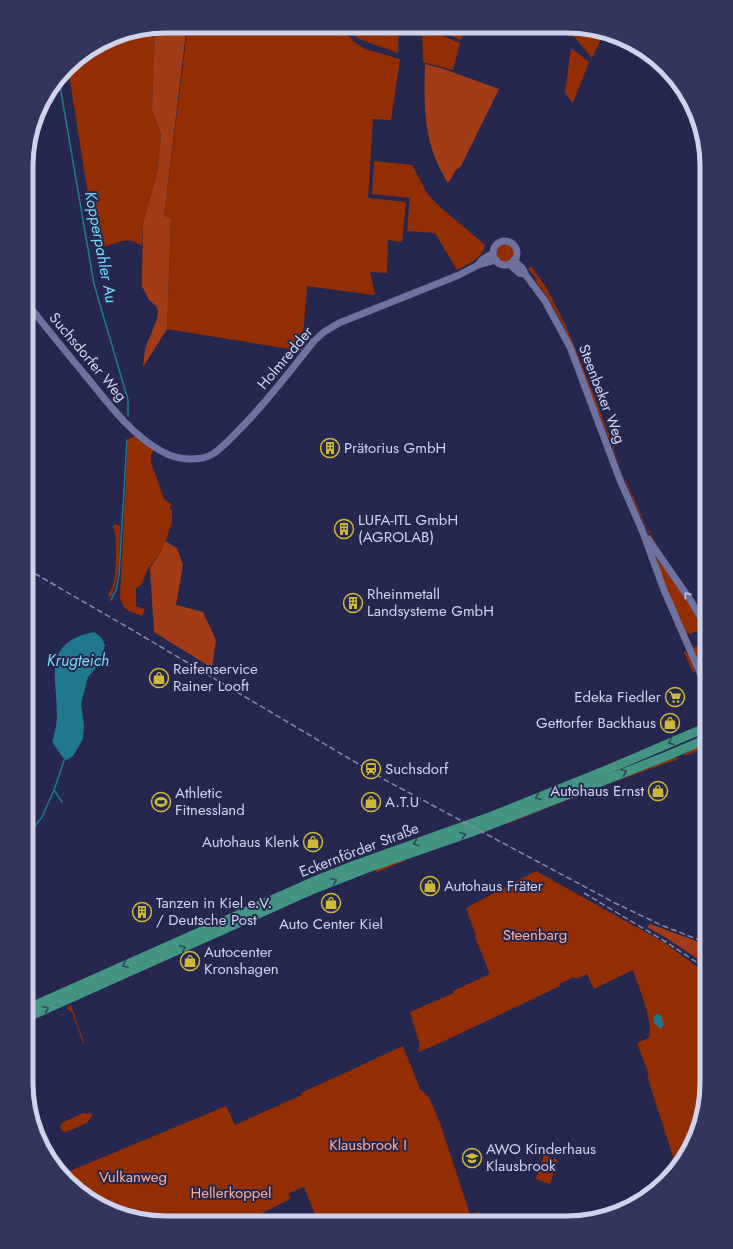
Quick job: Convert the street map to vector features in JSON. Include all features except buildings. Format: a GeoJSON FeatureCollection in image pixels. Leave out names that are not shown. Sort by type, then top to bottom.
{"type":"FeatureCollection","features":[{"type":"Feature","properties":{"kind":"main road","name":"Eckernförder Straße"},"geometry":{"type":"LineString","coordinates":[[33,1014],[199,931],[318,879],[492,816],[609,769],[700,729]]}},
{"type":"Feature","properties":{"kind":"main road","name":"Eckernförder Straße"},"geometry":{"type":"LineString","coordinates":[[33,1007],[65,997],[314,889],[365,869],[467,834],[700,742]]}},
{"type":"Feature","properties":{"kind":"street"},"geometry":{"type":"LineString","coordinates":[[494,256],[494,248],[498,243],[503,241],[510,242],[514,246],[517,254],[512,262]]}},
{"type":"Feature","properties":{"kind":"street","name":"Steenbeker Weg"},"geometry":{"type":"LineString","coordinates":[[494,256],[502,264],[512,262],[519,273],[525,274],[545,301],[570,347],[620,480],[642,530],[664,590],[700,673]]}},
{"type":"Feature","properties":{"kind":"street","name":"Holmredder"},"geometry":{"type":"LineString","coordinates":[[130,427],[153,446],[170,455],[197,459],[212,454],[225,444],[257,412],[314,342],[324,332],[339,323],[459,275],[478,265],[482,260],[494,256]]}},
{"type":"Feature","properties":{"kind":"street","name":"Suchsdorfer Weg"},"geometry":{"type":"LineString","coordinates":[[33,310],[130,427]]}},
{"type":"Feature","properties":{"kind":"street","name":"Steenbeker Weg"},"geometry":{"type":"LineString","coordinates":[[642,530],[700,616]]}},
{"type":"Feature","properties":{"kind":"green space"},"geometry":{"type":"Polygon","coordinates":[[[187,33],[343,33],[365,49],[400,59],[391,120],[373,119],[368,198],[406,202],[402,242],[388,240],[387,273],[370,272],[375,294],[373,295],[307,286],[302,351],[167,329],[171,219],[164,216],[187,33]]]}},
{"type":"Feature","properties":{"kind":"green space"},"geometry":{"type":"Polygon","coordinates":[[[351,33],[399,33],[398,53],[359,39],[351,33]]]}},
{"type":"Feature","properties":{"kind":"green space"},"geometry":{"type":"Polygon","coordinates":[[[422,33],[436,33],[460,43],[453,70],[423,62],[422,33]]]}},
{"type":"Feature","properties":{"kind":"green space"},"geometry":{"type":"Polygon","coordinates":[[[445,33],[464,33],[461,40],[445,33]]]}},
{"type":"Feature","properties":{"kind":"green space"},"geometry":{"type":"Polygon","coordinates":[[[571,33],[584,34],[601,38],[592,58],[571,33]]]}},
{"type":"Feature","properties":{"kind":"green space"},"geometry":{"type":"Polygon","coordinates":[[[155,34],[152,110],[161,134],[158,169],[143,224],[142,246],[132,241],[124,241],[98,250],[69,75],[85,61],[115,43],[155,34]]]}},
{"type":"Feature","properties":{"kind":"green space"},"geometry":{"type":"Polygon","coordinates":[[[571,48],[589,62],[573,103],[565,93],[571,48]]]}},
{"type":"Feature","properties":{"kind":"green space"},"geometry":{"type":"Polygon","coordinates":[[[374,161],[412,165],[427,193],[438,205],[485,245],[481,254],[470,263],[457,270],[435,233],[407,231],[410,198],[372,194],[374,161]]]}},
{"type":"Feature","properties":{"kind":"green space"},"geometry":{"type":"Polygon","coordinates":[[[505,244],[511,247],[514,253],[511,259],[505,262],[499,259],[496,253],[499,247],[505,244]]]}},
{"type":"Feature","properties":{"kind":"green space"},"geometry":{"type":"Polygon","coordinates":[[[531,266],[546,287],[566,326],[599,408],[624,476],[564,327],[549,300],[535,280],[537,279],[528,269],[531,266]]]}},
{"type":"Feature","properties":{"kind":"green space"},"geometry":{"type":"Polygon","coordinates":[[[135,436],[155,450],[151,454],[151,462],[164,499],[171,504],[170,509],[172,510],[172,523],[162,550],[148,569],[141,585],[136,588],[136,606],[145,609],[142,616],[127,610],[121,601],[120,596],[128,439],[135,436]]]}},
{"type":"Feature","properties":{"kind":"green space"},"geometry":{"type":"Polygon","coordinates":[[[625,480],[645,524],[661,553],[700,608],[700,612],[652,540],[625,480]]]}},
{"type":"Feature","properties":{"kind":"green space"},"geometry":{"type":"Polygon","coordinates":[[[115,524],[120,526],[119,562],[111,597],[108,595],[113,585],[115,576],[116,538],[113,527],[115,524]]]}},
{"type":"Feature","properties":{"kind":"green space"},"geometry":{"type":"Polygon","coordinates":[[[652,552],[685,597],[700,622],[700,630],[690,634],[685,632],[652,552]]]}},
{"type":"Feature","properties":{"kind":"green space"},"geometry":{"type":"Polygon","coordinates":[[[700,645],[700,662],[692,648],[700,645]]]}},
{"type":"Feature","properties":{"kind":"green space"},"geometry":{"type":"Polygon","coordinates":[[[685,651],[689,656],[695,672],[693,673],[684,652],[685,651]]]}},
{"type":"Feature","properties":{"kind":"green space"},"geometry":{"type":"Polygon","coordinates":[[[700,747],[700,750],[685,756],[684,754],[700,747]]]}},
{"type":"Feature","properties":{"kind":"green space"},"geometry":{"type":"Polygon","coordinates":[[[675,758],[681,758],[600,787],[507,824],[506,823],[675,758]]]}},
{"type":"Feature","properties":{"kind":"green space"},"geometry":{"type":"Polygon","coordinates":[[[406,859],[407,860],[375,873],[377,869],[406,859]]]}},
{"type":"Feature","properties":{"kind":"green space","name":"Steenbarg"},"geometry":{"type":"Polygon","coordinates":[[[536,871],[665,943],[700,969],[700,1091],[693,1125],[686,1142],[674,1161],[647,1076],[649,1075],[637,1043],[649,1038],[650,1031],[642,995],[633,970],[594,989],[587,974],[576,979],[574,977],[559,984],[560,986],[419,1052],[419,1042],[410,1012],[454,993],[453,991],[490,974],[475,937],[476,936],[466,908],[536,871]]]}},
{"type":"Feature","properties":{"kind":"green space"},"geometry":{"type":"Polygon","coordinates":[[[71,1005],[84,1043],[72,1012],[66,1008],[71,1005]]]}},
{"type":"Feature","properties":{"kind":"green space","name":"Klausbrook I"},"geometry":{"type":"Polygon","coordinates":[[[403,1046],[420,1089],[429,1097],[440,1123],[470,1214],[479,1212],[480,1216],[316,1216],[304,1187],[289,1193],[290,1199],[257,1216],[149,1215],[115,1206],[85,1188],[68,1172],[226,1106],[235,1125],[302,1095],[301,1093],[403,1046]]]}},
{"type":"Feature","properties":{"kind":"green space"},"geometry":{"type":"Polygon","coordinates":[[[83,1113],[93,1114],[87,1123],[66,1132],[62,1131],[60,1126],[62,1123],[83,1113]]]}},
{"type":"Feature","properties":{"kind":"green space"},"geometry":{"type":"Polygon","coordinates":[[[544,1155],[558,1160],[550,1184],[536,1179],[544,1155]]]}},
{"type":"Feature","properties":{"kind":"shaded area"},"geometry":{"type":"Polygon","coordinates":[[[186,33],[164,216],[171,218],[167,329],[143,367],[145,349],[157,319],[158,312],[157,307],[149,300],[142,286],[143,224],[158,169],[161,134],[152,110],[155,34],[186,33]]]}},
{"type":"Feature","properties":{"kind":"shaded area"},"geometry":{"type":"Polygon","coordinates":[[[425,64],[441,68],[499,89],[461,166],[456,170],[448,183],[440,168],[429,140],[425,111],[425,64]]]}},
{"type":"Feature","properties":{"kind":"shaded area"},"geometry":{"type":"Polygon","coordinates":[[[165,541],[177,548],[183,565],[176,605],[203,612],[216,640],[212,668],[154,632],[150,568],[162,550],[165,541]]]}},
{"type":"Feature","properties":{"kind":"shaded area"},"geometry":{"type":"Polygon","coordinates":[[[650,924],[700,942],[700,960],[668,939],[647,927],[650,924]]]}},
{"type":"Feature","properties":{"kind":"water","name":"Krugteich"},"geometry":{"type":"Polygon","coordinates":[[[94,632],[101,637],[105,645],[101,662],[88,677],[81,704],[84,725],[83,739],[73,756],[67,760],[64,759],[52,742],[57,718],[56,662],[59,652],[66,644],[77,637],[94,632]]]}},
{"type":"Feature","properties":{"kind":"water"},"geometry":{"type":"Polygon","coordinates":[[[656,1014],[659,1014],[662,1017],[664,1024],[661,1029],[654,1023],[654,1017],[656,1014]]]}},
{"type":"Feature","properties":{"kind":"waterway","name":"Kopperpahler Au"},"geometry":{"type":"LineString","coordinates":[[60,86],[94,284],[128,400],[128,416]]}},
{"type":"Feature","properties":{"kind":"waterway","name":"Kopperpahler Au"},"geometry":{"type":"LineString","coordinates":[[111,600],[116,590],[119,575],[127,440]]}},
{"type":"Feature","properties":{"kind":"waterway","name":"Kopperpahler Au"},"geometry":{"type":"LineString","coordinates":[[33,829],[42,817],[54,790],[65,758]]}},
{"type":"Feature","properties":{"kind":"waterway"},"geometry":{"type":"LineString","coordinates":[[54,790],[62,802]]}},
{"type":"Feature","properties":{"kind":"railway"},"geometry":{"type":"LineString","coordinates":[[33,572],[387,781],[615,903],[661,925],[700,940]]}},
{"type":"Feature","properties":{"kind":"railway"},"geometry":{"type":"LineString","coordinates":[[584,893],[666,942],[700,964]]}},
{"type":"Feature","properties":{"kind":"place","name":"Prätorius GmbH"},"geometry":{"type":"Point","coordinates":[330,448]}},
{"type":"Feature","properties":{"kind":"place","name":"LUFA-ITL GmbH (AGROLAB)"},"geometry":{"type":"Point","coordinates":[344,529]}},
{"type":"Feature","properties":{"kind":"place","name":"Rheinmetall Landsysteme GmbH"},"geometry":{"type":"Point","coordinates":[353,603]}},
{"type":"Feature","properties":{"kind":"place","name":"Reifenservice Rainer Looft"},"geometry":{"type":"Point","coordinates":[159,678]}},
{"type":"Feature","properties":{"kind":"place","name":"Edeka Fiedler"},"geometry":{"type":"Point","coordinates":[675,697]}},
{"type":"Feature","properties":{"kind":"place","name":"Gettorfer Backhaus"},"geometry":{"type":"Point","coordinates":[670,723]}},
{"type":"Feature","properties":{"kind":"place","name":"Suchsdorf"},"geometry":{"type":"Point","coordinates":[371,769]}},
{"type":"Feature","properties":{"kind":"place","name":"Autohaus Ernst"},"geometry":{"type":"Point","coordinates":[658,791]}},
{"type":"Feature","properties":{"kind":"place","name":"Athletic Fitnessland"},"geometry":{"type":"Point","coordinates":[161,802]}},
{"type":"Feature","properties":{"kind":"place","name":"A.T.U"},"geometry":{"type":"Point","coordinates":[371,802]}},
{"type":"Feature","properties":{"kind":"place","name":"Autohaus Klenk"},"geometry":{"type":"Point","coordinates":[313,842]}},
{"type":"Feature","properties":{"kind":"place","name":"Autohaus Fräter"},"geometry":{"type":"Point","coordinates":[430,886]}},
{"type":"Feature","properties":{"kind":"place","name":"Auto Center Kiel"},"geometry":{"type":"Point","coordinates":[331,903]}},
{"type":"Feature","properties":{"kind":"place","name":"Tanzen in Kiel e.V. / Deutsche Post"},"geometry":{"type":"Point","coordinates":[142,912]}},
{"type":"Feature","properties":{"kind":"place","name":"Autocenter Kronshagen"},"geometry":{"type":"Point","coordinates":[190,961]}},
{"type":"Feature","properties":{"kind":"place","name":"AWO Kinderhaus Klausbrook"},"geometry":{"type":"Point","coordinates":[472,1158]}},
{"type":"Feature","properties":{"kind":"park label","name":"Vulkanweg"},"geometry":{"type":"Point","coordinates":[133,1177]}},
{"type":"Feature","properties":{"kind":"park label","name":"Hellerkoppel"},"geometry":{"type":"Point","coordinates":[231,1193]}}]}
